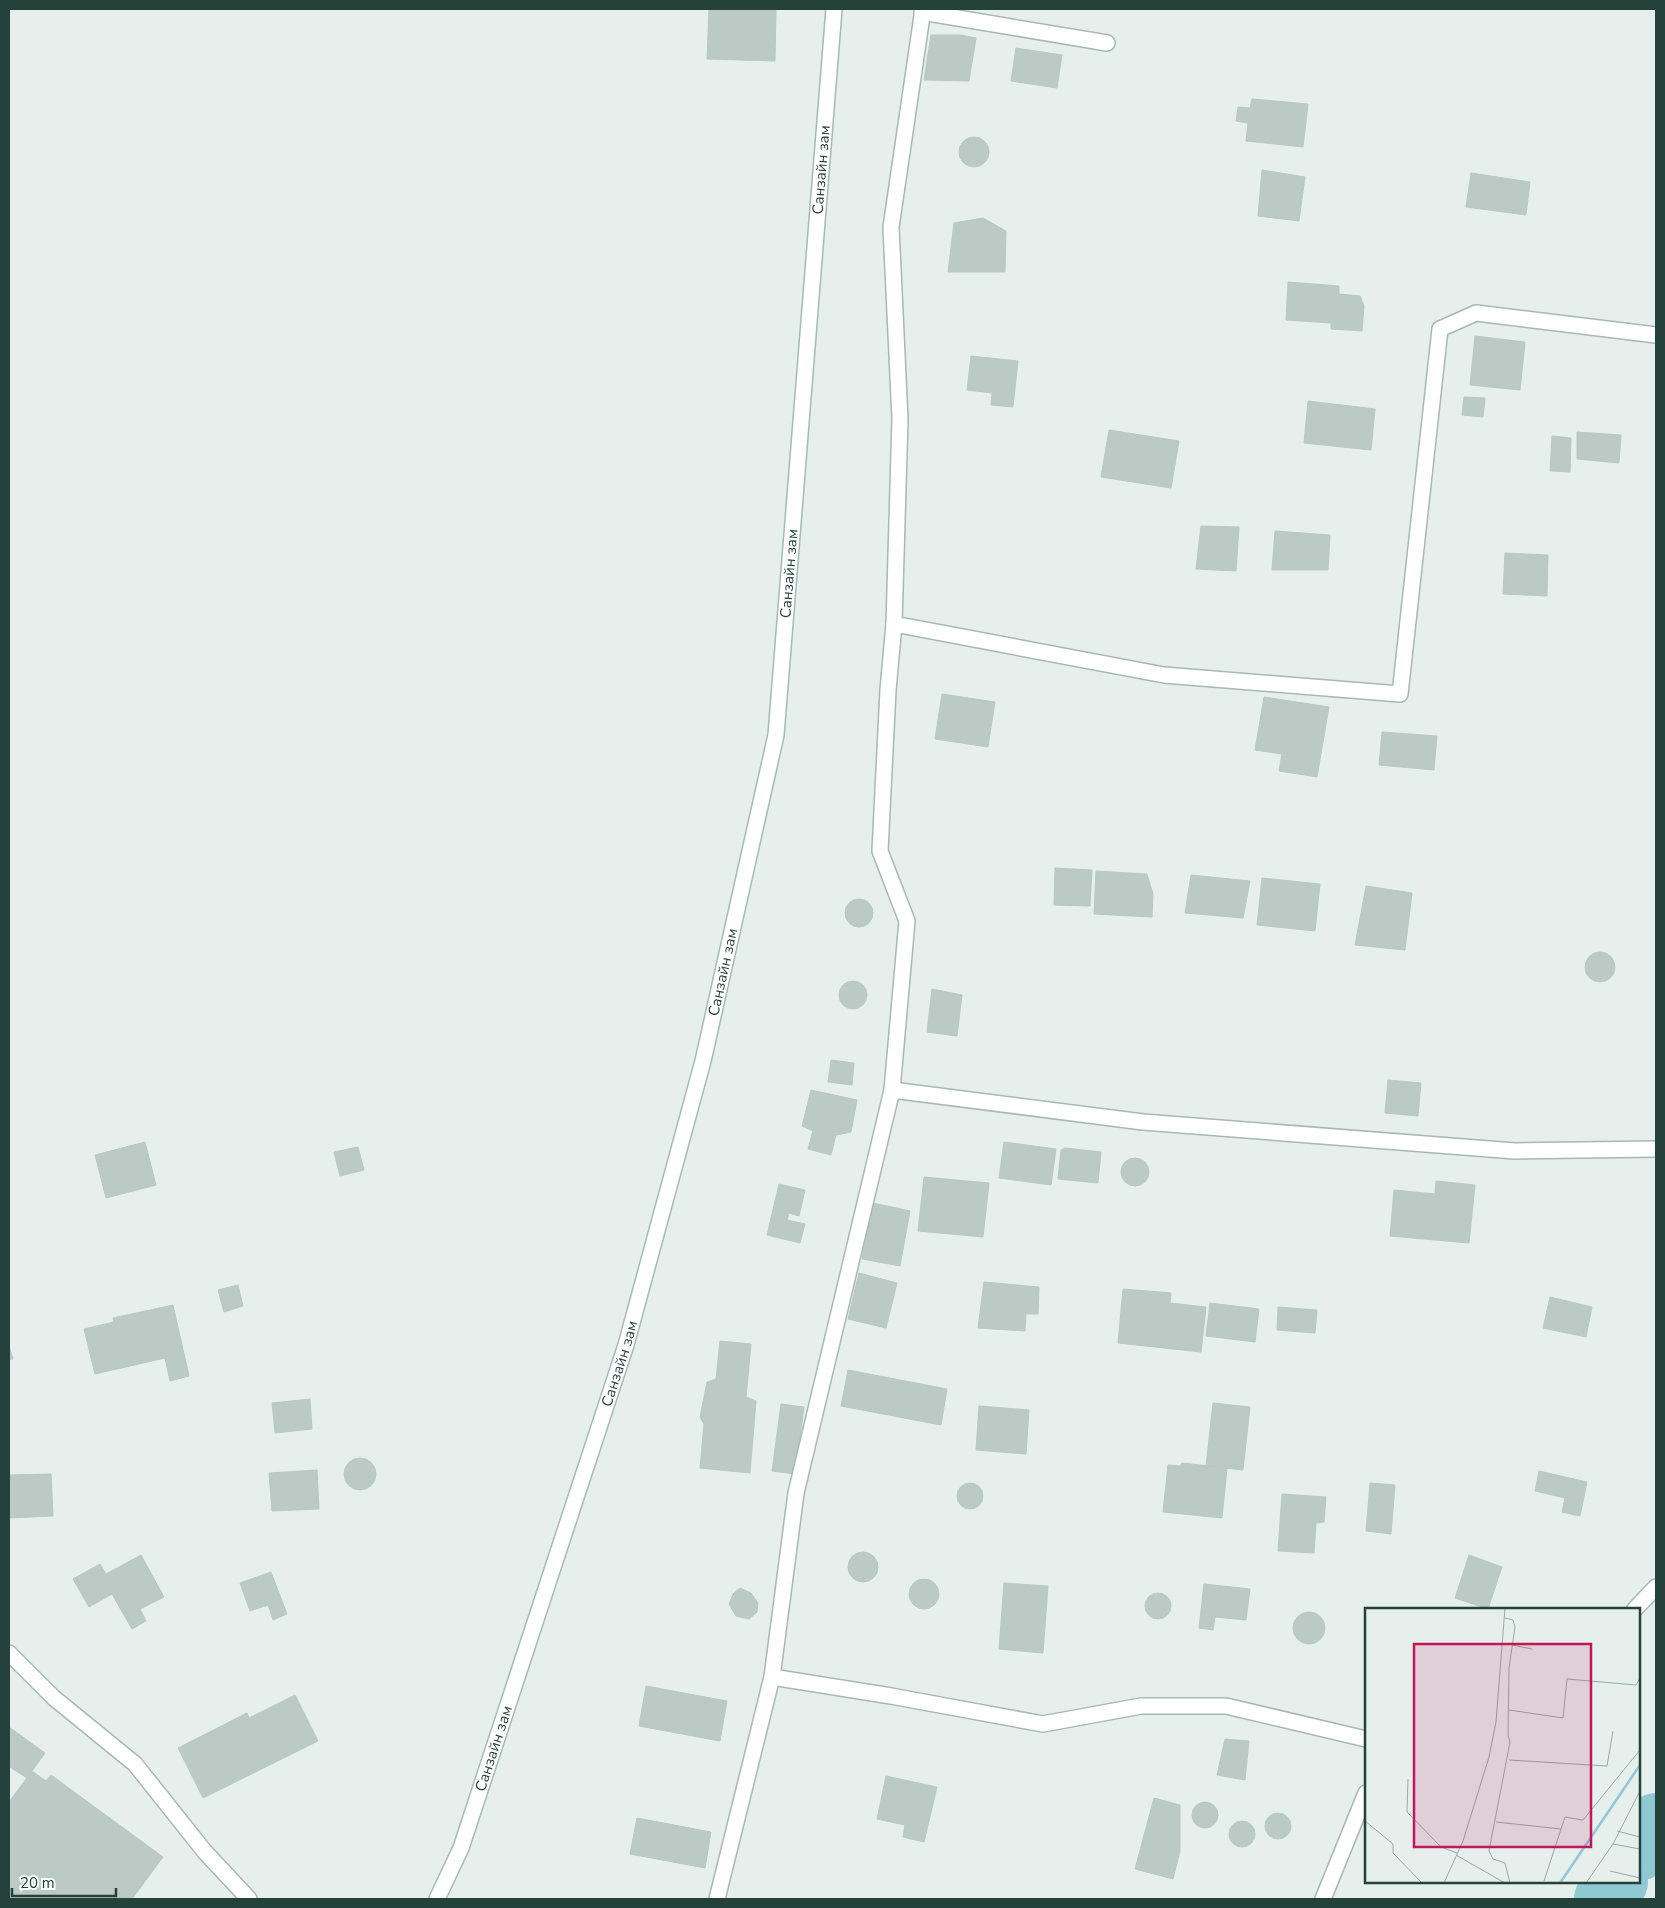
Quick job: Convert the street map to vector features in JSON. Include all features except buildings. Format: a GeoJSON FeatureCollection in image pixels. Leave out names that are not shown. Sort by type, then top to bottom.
{"type":"FeatureCollection","features":[{"type":"Feature","properties":{"kind":"street","name":"Санзайн зам"},"geometry":{"type":"LineString","coordinates":[[437,1899],[461,1848],[626,1345],[703,1061],[776,735],[834,9]]}},
{"type":"Feature","properties":{"kind":"street"},"geometry":{"type":"LineString","coordinates":[[717,1899],[772,1677],[796,1493],[892,1090],[907,921],[880,851],[888,690],[894,624],[900,419],[891,227],[922,10],[1107,43]]}},
{"type":"Feature","properties":{"kind":"street"},"geometry":{"type":"LineString","coordinates":[[894,624],[1164,675],[1400,694],[1440,329],[1476,313],[1656,334]]}},
{"type":"Feature","properties":{"kind":"street"},"geometry":{"type":"LineString","coordinates":[[892,1090],[1143,1122],[1487,1147],[1515,1151],[1656,1149]]}},
{"type":"Feature","properties":{"kind":"street"},"geometry":{"type":"LineString","coordinates":[[1636,1608],[1656,1587]]}},
{"type":"Feature","properties":{"kind":"street"},"geometry":{"type":"LineString","coordinates":[[9,1652],[54,1698],[135,1764],[205,1852],[249,1899]]}},
{"type":"Feature","properties":{"kind":"street"},"geometry":{"type":"LineString","coordinates":[[772,1677],[1043,1724],[1142,1706],[1226,1706],[1365,1739]]}},
{"type":"Feature","properties":{"kind":"street"},"geometry":{"type":"LineString","coordinates":[[1323,1899],[1365,1795]]}},
{"type":"Feature","properties":{"kind":"waterway"},"geometry":{"type":"LineString","coordinates":[[1640,1848],[1656,1824]]}},
{"type":"Feature","properties":{"kind":"waterway"},"geometry":{"type":"LineString","coordinates":[[1605,1899],[1616,1883]]}}]}
